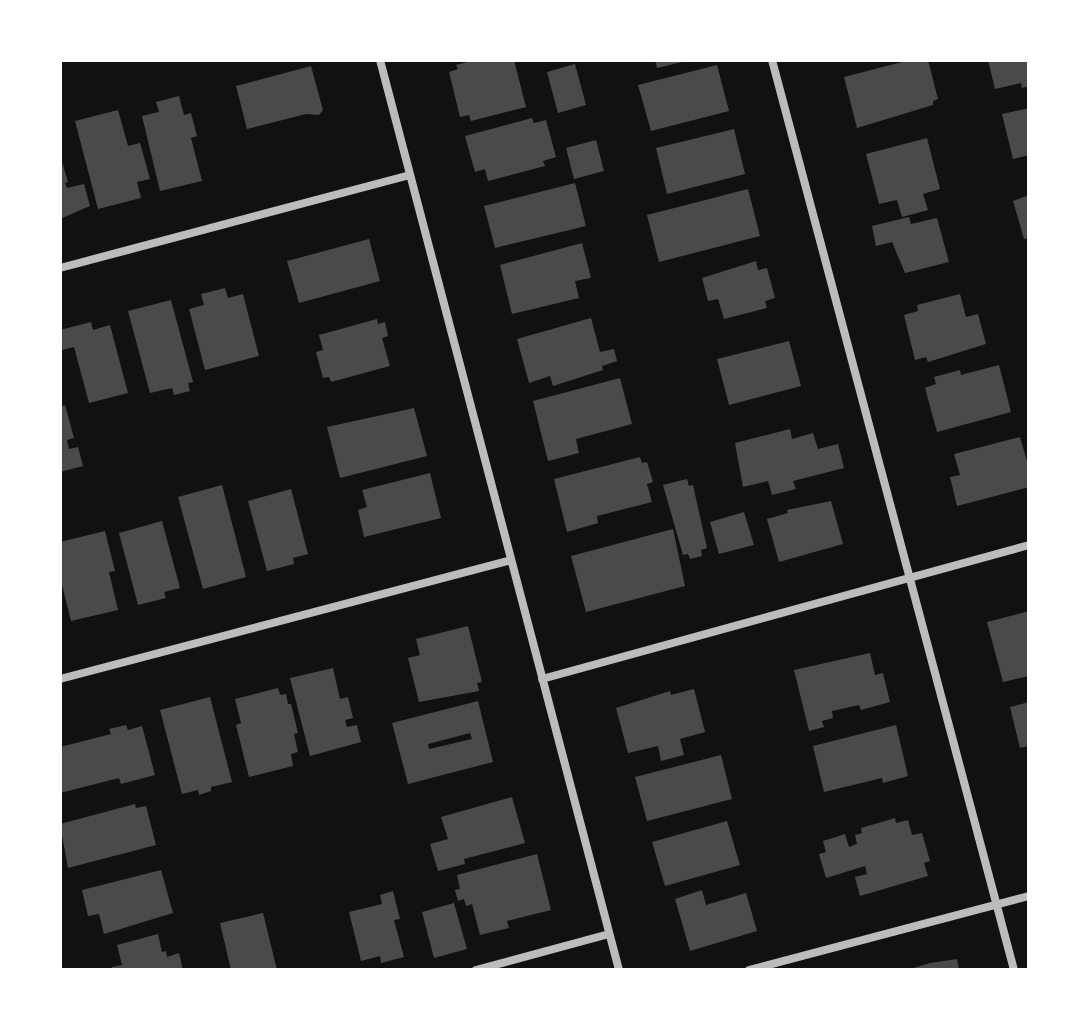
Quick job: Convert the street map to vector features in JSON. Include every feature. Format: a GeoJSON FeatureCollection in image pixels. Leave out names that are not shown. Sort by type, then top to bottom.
{"type":"FeatureCollection","features":[{"type":"Feature","properties":{"kind":"street"},"geometry":{"type":"LineString","coordinates":[[380,60],[619,970]]}},
{"type":"Feature","properties":{"kind":"street"},"geometry":{"type":"LineString","coordinates":[[772,60],[1014,970]]}},
{"type":"Feature","properties":{"kind":"street"},"geometry":{"type":"LineString","coordinates":[[60,268],[410,175]]}},
{"type":"Feature","properties":{"kind":"street"},"geometry":{"type":"LineString","coordinates":[[542,679],[1029,545]]}},
{"type":"Feature","properties":{"kind":"street"},"geometry":{"type":"LineString","coordinates":[[60,679],[511,560]]}},
{"type":"Feature","properties":{"kind":"street"},"geometry":{"type":"LineString","coordinates":[[749,970],[1029,896]]}},
{"type":"Feature","properties":{"kind":"street"},"geometry":{"type":"LineString","coordinates":[[476,970],[609,934]]}},
{"type":"Feature","properties":{"kind":"building"},"geometry":{"type":"Polygon","coordinates":[[[475,60],[514,60],[526,107],[471,121],[469,115],[460,117],[449,72],[458,69],[456,65],[475,60]]]}},
{"type":"Feature","properties":{"kind":"building"},"geometry":{"type":"Polygon","coordinates":[[[655,60],[686,60],[686,61],[657,68],[655,60]]]}},
{"type":"Feature","properties":{"kind":"building"},"geometry":{"type":"Polygon","coordinates":[[[910,60],[928,60],[938,99],[933,101],[933,105],[857,128],[844,77],[910,60]]]}},
{"type":"Feature","properties":{"kind":"building"},"geometry":{"type":"Polygon","coordinates":[[[988,60],[1029,60],[1029,86],[1022,88],[1021,83],[995,89],[988,60]]]}},
{"type":"Feature","properties":{"kind":"building"},"geometry":{"type":"Polygon","coordinates":[[[575,64],[586,105],[558,113],[547,72],[575,64]]]}},
{"type":"Feature","properties":{"kind":"building"},"geometry":{"type":"Polygon","coordinates":[[[717,65],[729,111],[651,131],[638,85],[717,65]]]}},
{"type":"Feature","properties":{"kind":"building"},"geometry":{"type":"Polygon","coordinates":[[[311,66],[323,110],[319,115],[306,114],[247,129],[236,86],[311,66]]]}},
{"type":"Feature","properties":{"kind":"building"},"geometry":{"type":"Polygon","coordinates":[[[179,96],[184,115],[191,113],[197,136],[191,138],[202,181],[160,191],[142,116],[159,112],[156,102],[179,96]]]}},
{"type":"Feature","properties":{"kind":"building"},"geometry":{"type":"Polygon","coordinates":[[[1029,108],[1029,155],[1013,159],[1002,114],[1029,108]]]}},
{"type":"Feature","properties":{"kind":"building"},"geometry":{"type":"Polygon","coordinates":[[[118,110],[128,146],[140,143],[150,179],[137,182],[141,198],[98,209],[75,121],[118,110]]]}},
{"type":"Feature","properties":{"kind":"building"},"geometry":{"type":"Polygon","coordinates":[[[532,118],[534,123],[546,120],[556,157],[543,161],[545,166],[488,181],[485,169],[475,172],[465,136],[532,118]]]}},
{"type":"Feature","properties":{"kind":"building"},"geometry":{"type":"Polygon","coordinates":[[[734,129],[745,174],[667,194],[656,148],[734,129]]]}},
{"type":"Feature","properties":{"kind":"building"},"geometry":{"type":"Polygon","coordinates":[[[927,138],[940,189],[923,194],[928,210],[902,217],[897,200],[879,204],[866,154],[927,138]]]}},
{"type":"Feature","properties":{"kind":"building"},"geometry":{"type":"Polygon","coordinates":[[[596,140],[604,171],[574,179],[566,148],[596,140]]]}},
{"type":"Feature","properties":{"kind":"building"},"geometry":{"type":"Polygon","coordinates":[[[60,155],[67,188],[84,184],[90,206],[60,219],[60,155]]]}},
{"type":"Feature","properties":{"kind":"building"},"geometry":{"type":"Polygon","coordinates":[[[575,183],[586,226],[495,248],[484,206],[575,183]]]}},
{"type":"Feature","properties":{"kind":"building"},"geometry":{"type":"Polygon","coordinates":[[[748,189],[760,236],[659,262],[647,215],[748,189]]]}},
{"type":"Feature","properties":{"kind":"building"},"geometry":{"type":"Polygon","coordinates":[[[1029,195],[1029,238],[1024,239],[1013,201],[1029,195]]]}},
{"type":"Feature","properties":{"kind":"building"},"geometry":{"type":"Polygon","coordinates":[[[909,217],[911,224],[937,218],[949,262],[905,273],[892,242],[876,246],[872,226],[909,217]]]}},
{"type":"Feature","properties":{"kind":"building"},"geometry":{"type":"Polygon","coordinates":[[[369,239],[380,281],[299,303],[287,261],[369,239]]]}},
{"type":"Feature","properties":{"kind":"building"},"geometry":{"type":"Polygon","coordinates":[[[582,243],[591,278],[575,281],[579,298],[512,314],[500,265],[582,243]]]}},
{"type":"Feature","properties":{"kind":"building"},"geometry":{"type":"Polygon","coordinates":[[[756,261],[758,270],[767,268],[775,298],[765,301],[767,308],[724,319],[718,299],[708,301],[702,278],[756,261]]]}},
{"type":"Feature","properties":{"kind":"building"},"geometry":{"type":"Polygon","coordinates":[[[225,288],[228,298],[243,294],[259,356],[205,370],[189,309],[204,305],[201,294],[225,288]]]}},
{"type":"Feature","properties":{"kind":"building"},"geometry":{"type":"Polygon","coordinates":[[[960,294],[966,317],[978,314],[986,344],[928,362],[926,357],[915,360],[904,315],[918,311],[917,305],[960,294]]]}},
{"type":"Feature","properties":{"kind":"building"},"geometry":{"type":"Polygon","coordinates":[[[171,300],[193,382],[188,383],[190,391],[174,395],[172,388],[150,393],[128,311],[171,300]]]}},
{"type":"Feature","properties":{"kind":"building"},"geometry":{"type":"Polygon","coordinates":[[[591,318],[600,352],[614,349],[617,361],[602,366],[603,370],[553,386],[550,376],[529,383],[517,339],[591,318]]]}},
{"type":"Feature","properties":{"kind":"building"},"geometry":{"type":"Polygon","coordinates":[[[377,319],[378,324],[385,322],[388,336],[382,338],[390,366],[331,382],[329,377],[323,378],[316,352],[323,350],[319,335],[377,319]]]}},
{"type":"Feature","properties":{"kind":"building"},"geometry":{"type":"Polygon","coordinates":[[[91,322],[93,330],[110,325],[128,393],[89,403],[74,347],[62,350],[60,330],[91,322]]]}},
{"type":"Feature","properties":{"kind":"building"},"geometry":{"type":"Polygon","coordinates":[[[789,341],[801,386],[729,405],[717,359],[789,341]]]}},
{"type":"Feature","properties":{"kind":"building"},"geometry":{"type":"Polygon","coordinates":[[[999,365],[1011,412],[937,432],[925,388],[936,384],[934,377],[960,370],[961,375],[999,365]]]}},
{"type":"Feature","properties":{"kind":"building"},"geometry":{"type":"Polygon","coordinates":[[[620,378],[632,424],[576,439],[579,453],[548,461],[533,401],[620,378]]]}},
{"type":"Feature","properties":{"kind":"building"},"geometry":{"type":"Polygon","coordinates":[[[65,405],[74,438],[67,440],[69,449],[78,447],[83,466],[60,472],[60,407],[65,405]]]}},
{"type":"Feature","properties":{"kind":"building"},"geometry":{"type":"Polygon","coordinates":[[[414,408],[427,456],[340,478],[327,427],[414,408]]]}},
{"type":"Feature","properties":{"kind":"building"},"geometry":{"type":"Polygon","coordinates":[[[790,429],[792,439],[813,433],[818,449],[838,444],[844,468],[793,481],[796,489],[772,495],[768,481],[743,487],[735,443],[790,429]]]}},
{"type":"Feature","properties":{"kind":"building"},"geometry":{"type":"Polygon","coordinates":[[[1020,437],[1029,468],[1029,487],[957,506],[950,477],[960,475],[954,454],[1020,437]]]}},
{"type":"Feature","properties":{"kind":"building"},"geometry":{"type":"Polygon","coordinates":[[[640,457],[642,463],[647,462],[653,482],[647,484],[652,502],[597,516],[598,523],[567,532],[554,479],[640,457]]]}},
{"type":"Feature","properties":{"kind":"building"},"geometry":{"type":"Polygon","coordinates":[[[430,473],[441,518],[364,537],[358,510],[367,507],[362,490],[430,473]]]}},
{"type":"Feature","properties":{"kind":"building"},"geometry":{"type":"Polygon","coordinates":[[[687,479],[689,486],[693,485],[707,548],[701,550],[702,556],[690,559],[688,554],[683,555],[663,485],[687,479]]]}},
{"type":"Feature","properties":{"kind":"building"},"geometry":{"type":"Polygon","coordinates":[[[222,485],[246,577],[203,589],[178,497],[222,485]]]}},
{"type":"Feature","properties":{"kind":"building"},"geometry":{"type":"Polygon","coordinates":[[[291,489],[308,554],[293,558],[294,564],[267,571],[248,501],[291,489]]]}},
{"type":"Feature","properties":{"kind":"building"},"geometry":{"type":"Polygon","coordinates":[[[831,501],[843,544],[779,562],[767,519],[788,513],[787,510],[831,501]]]}},
{"type":"Feature","properties":{"kind":"building"},"geometry":{"type":"Polygon","coordinates":[[[744,512],[754,545],[719,554],[710,522],[744,512]]]}},
{"type":"Feature","properties":{"kind":"building"},"geometry":{"type":"Polygon","coordinates":[[[162,521],[180,588],[164,592],[166,598],[138,605],[119,533],[162,521]]]}},
{"type":"Feature","properties":{"kind":"building"},"geometry":{"type":"Polygon","coordinates":[[[673,529],[685,586],[586,612],[571,556],[673,529]]]}},
{"type":"Feature","properties":{"kind":"building"},"geometry":{"type":"Polygon","coordinates":[[[105,531],[115,571],[109,572],[118,610],[71,621],[60,577],[60,542],[105,531]]]}},
{"type":"Feature","properties":{"kind":"building"},"geometry":{"type":"Polygon","coordinates":[[[1029,611],[1029,676],[1003,682],[987,622],[1029,611]]]}},
{"type":"Feature","properties":{"kind":"building"},"geometry":{"type":"Polygon","coordinates":[[[468,626],[482,682],[477,683],[479,691],[419,702],[408,658],[420,655],[416,639],[468,626]]]}},
{"type":"Feature","properties":{"kind":"building"},"geometry":{"type":"Polygon","coordinates":[[[870,653],[875,675],[883,673],[890,702],[861,710],[859,705],[832,711],[833,718],[822,721],[824,727],[809,731],[794,670],[870,653]]]}},
{"type":"Feature","properties":{"kind":"building"},"geometry":{"type":"Polygon","coordinates":[[[333,668],[340,699],[348,697],[353,718],[345,720],[347,727],[357,725],[361,742],[310,756],[290,678],[333,668]]]}},
{"type":"Feature","properties":{"kind":"building"},"geometry":{"type":"Polygon","coordinates":[[[278,688],[280,695],[286,694],[288,704],[291,704],[298,733],[294,734],[298,752],[291,754],[293,766],[249,777],[236,725],[241,723],[235,699],[278,688]]]}},
{"type":"Feature","properties":{"kind":"building"},"geometry":{"type":"Polygon","coordinates":[[[694,689],[705,732],[680,739],[684,755],[661,761],[658,746],[628,753],[616,708],[670,691],[671,695],[694,689]]]}},
{"type":"Feature","properties":{"kind":"building"},"geometry":{"type":"Polygon","coordinates":[[[210,697],[232,782],[211,787],[211,791],[199,795],[198,790],[182,794],[160,710],[210,697]]]}},
{"type":"Feature","properties":{"kind":"building"},"geometry":{"type":"Polygon","coordinates":[[[478,701],[493,762],[408,784],[392,723],[478,701]],[[470,733],[428,744],[429,749],[472,739],[470,733]]]}},
{"type":"Feature","properties":{"kind":"building"},"geometry":{"type":"Polygon","coordinates":[[[1029,702],[1029,746],[1020,748],[1010,707],[1029,702]]]}},
{"type":"Feature","properties":{"kind":"building"},"geometry":{"type":"Polygon","coordinates":[[[126,725],[128,730],[142,726],[155,775],[121,784],[119,778],[60,793],[60,747],[111,734],[109,729],[126,725]]]}},
{"type":"Feature","properties":{"kind":"building"},"geometry":{"type":"Polygon","coordinates":[[[896,725],[908,776],[883,783],[882,778],[824,792],[813,746],[896,725]]]}},
{"type":"Feature","properties":{"kind":"building"},"geometry":{"type":"Polygon","coordinates":[[[721,755],[732,799],[647,821],[635,777],[721,755]]]}},
{"type":"Feature","properties":{"kind":"building"},"geometry":{"type":"Polygon","coordinates":[[[512,797],[525,843],[464,859],[465,864],[438,871],[430,844],[448,839],[441,817],[512,797]]]}},
{"type":"Feature","properties":{"kind":"building"},"geometry":{"type":"Polygon","coordinates":[[[135,804],[136,808],[146,806],[156,845],[68,868],[60,824],[135,804]]]}},
{"type":"Feature","properties":{"kind":"building"},"geometry":{"type":"Polygon","coordinates":[[[895,818],[896,823],[908,820],[912,835],[922,833],[930,861],[924,863],[928,876],[860,896],[855,877],[867,874],[865,866],[826,878],[819,854],[826,852],[823,841],[845,834],[849,847],[857,844],[855,835],[862,833],[861,828],[895,818]]]}},
{"type":"Feature","properties":{"kind":"building"},"geometry":{"type":"Polygon","coordinates":[[[727,821],[740,865],[665,886],[652,842],[727,821]]]}},
{"type":"Feature","properties":{"kind":"building"},"geometry":{"type":"Polygon","coordinates":[[[537,854],[551,910],[507,921],[509,928],[480,935],[472,904],[466,906],[464,899],[458,901],[455,890],[460,889],[457,875],[537,854]]]}},
{"type":"Feature","properties":{"kind":"building"},"geometry":{"type":"Polygon","coordinates":[[[161,870],[173,913],[104,934],[99,914],[88,916],[82,890],[161,870]]]}},
{"type":"Feature","properties":{"kind":"building"},"geometry":{"type":"Polygon","coordinates":[[[702,890],[706,905],[746,893],[757,931],[690,951],[675,899],[702,890]]]}},
{"type":"Feature","properties":{"kind":"building"},"geometry":{"type":"Polygon","coordinates":[[[393,891],[400,919],[394,920],[404,957],[381,963],[380,956],[361,961],[349,912],[382,904],[380,895],[393,891]]]}},
{"type":"Feature","properties":{"kind":"building"},"geometry":{"type":"Polygon","coordinates":[[[454,903],[467,949],[434,958],[422,912],[454,903]]]}},
{"type":"Feature","properties":{"kind":"building"},"geometry":{"type":"Polygon","coordinates":[[[263,913],[277,970],[231,970],[220,923],[263,913]]]}},
{"type":"Feature","properties":{"kind":"building"},"geometry":{"type":"Polygon","coordinates":[[[158,934],[162,952],[166,951],[167,957],[179,953],[183,970],[112,970],[112,967],[122,965],[117,945],[158,934]]]}},
{"type":"Feature","properties":{"kind":"building"},"geometry":{"type":"Polygon","coordinates":[[[957,959],[959,970],[907,970],[930,963],[957,959]]]}}]}
